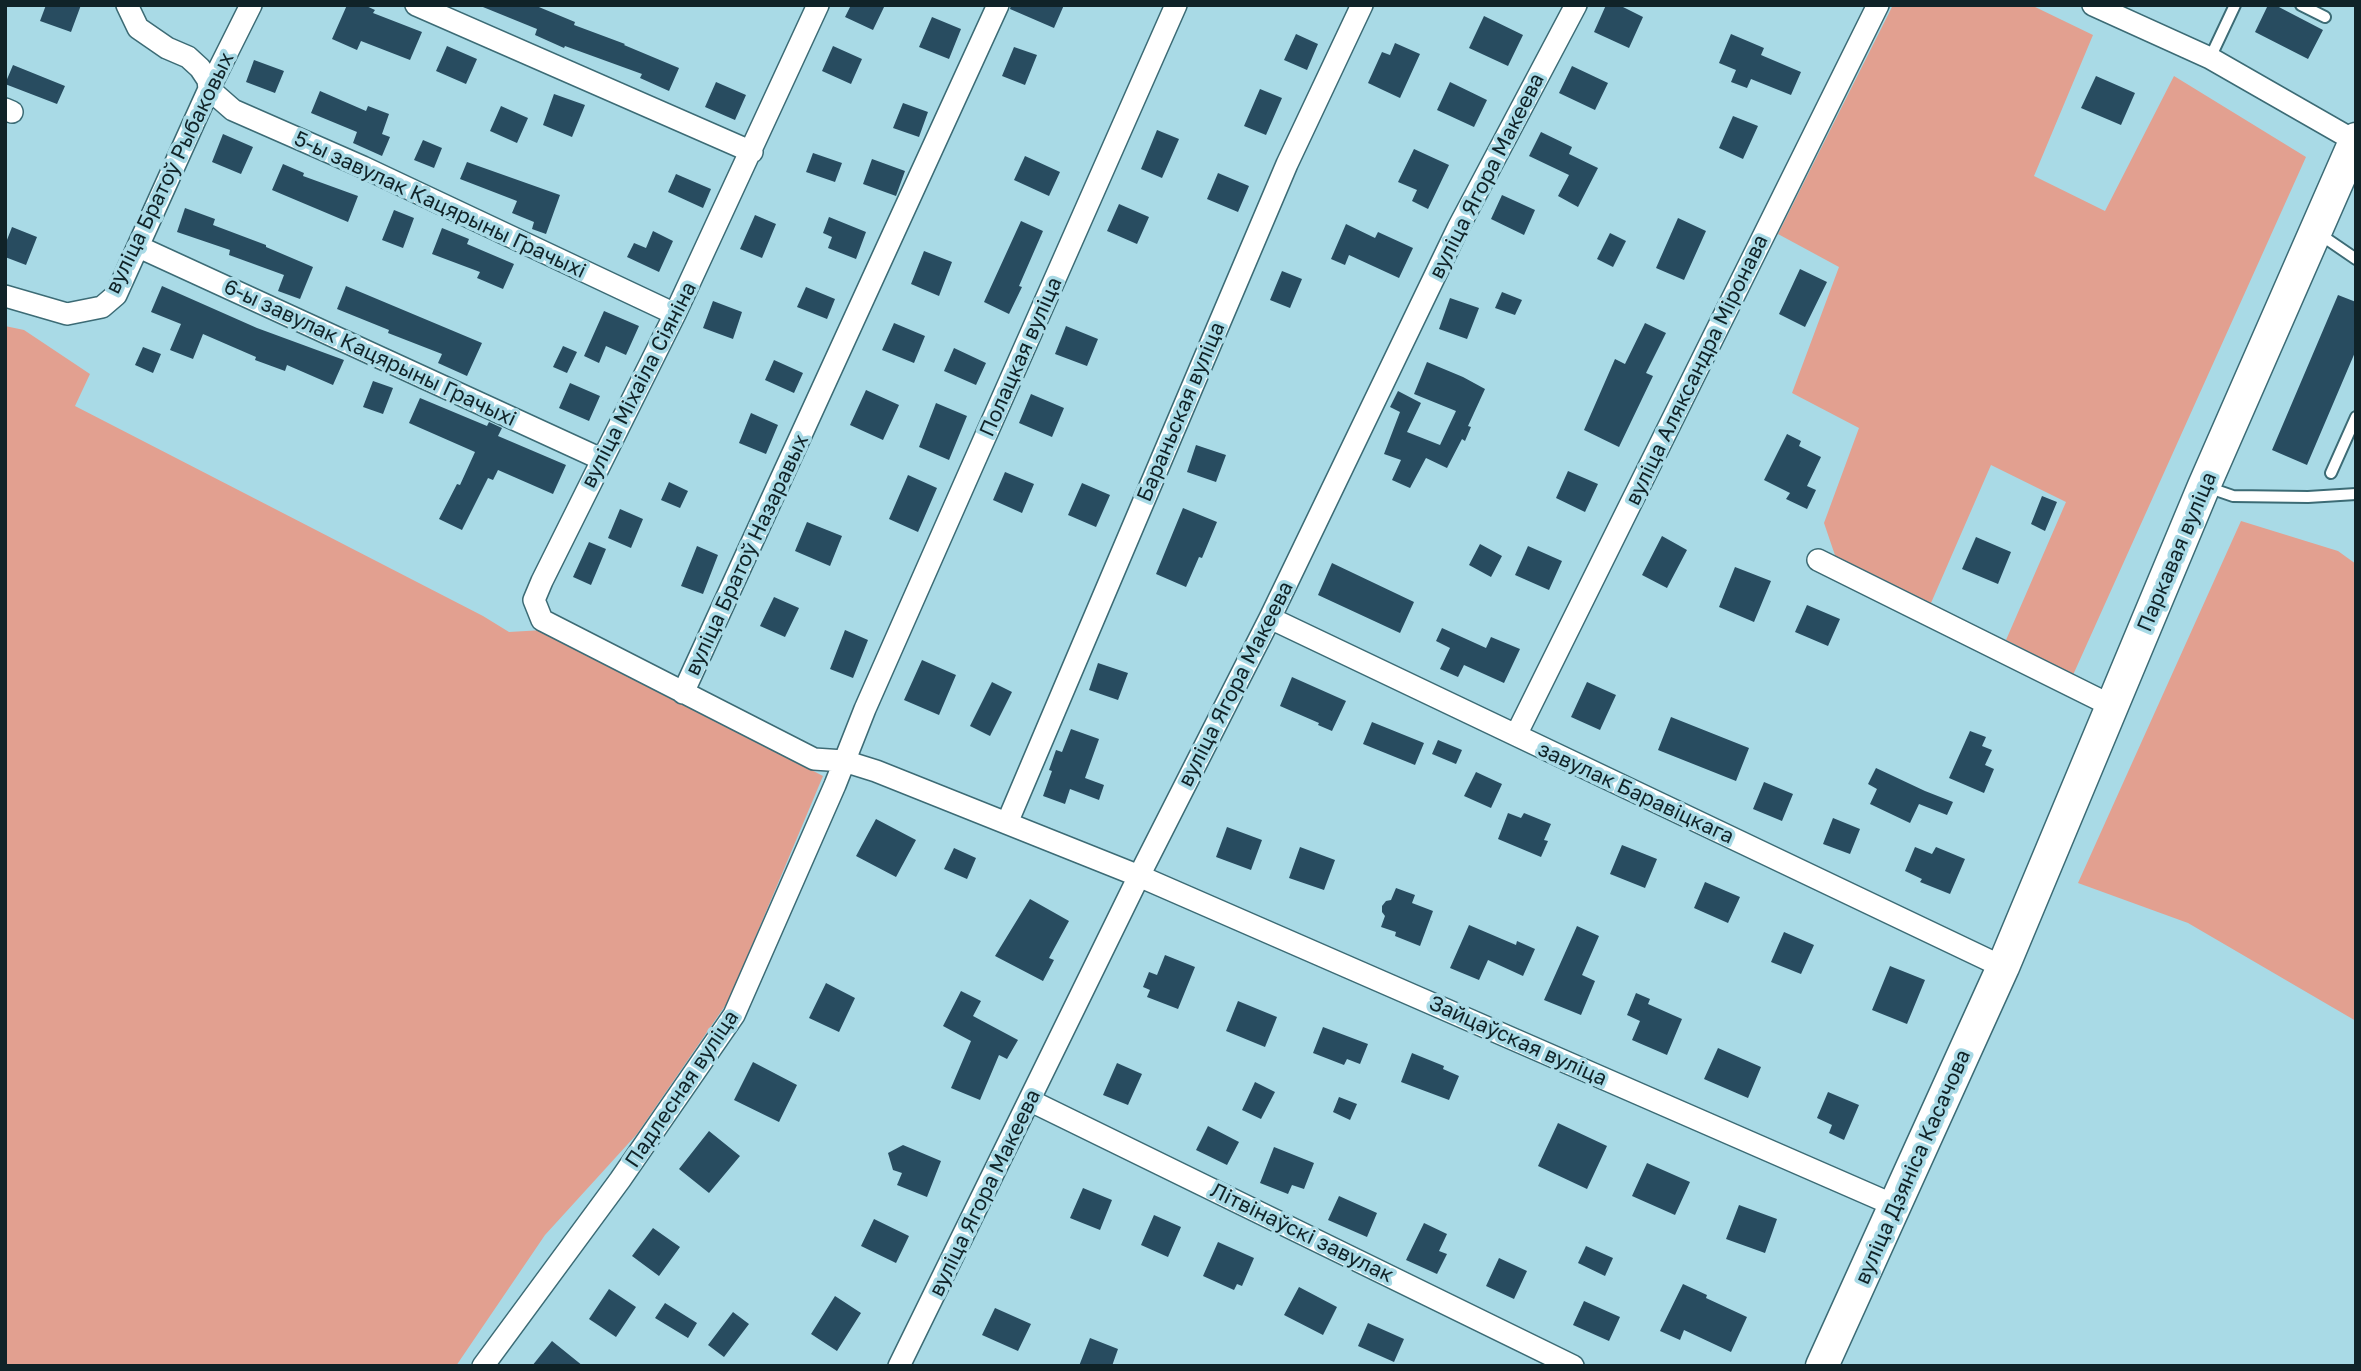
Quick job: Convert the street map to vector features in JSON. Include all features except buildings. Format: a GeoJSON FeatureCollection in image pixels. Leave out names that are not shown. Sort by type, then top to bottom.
{"type":"FeatureCollection","features":[{"type":"Feature","properties":{"kind":"street","name":"5-ы завулак Кацярыны Грачыхі"},"geometry":{"type":"LineString","coordinates":[[127,5],[138,28],[167,48],[188,57],[208,80],[209,89],[233,110],[363,167],[675,314]]}},
{"type":"Feature","properties":{"kind":"street","name":"вуліца Братоў Рыбаковых"},"geometry":{"type":"LineString","coordinates":[[5,296],[67,314],[102,307],[116,295],[209,89],[251,5]]}},
{"type":"Feature","properties":{"kind":"street"},"geometry":{"type":"LineString","coordinates":[[415,5],[752,152]]}},
{"type":"Feature","properties":{"kind":"street","name":"вуліца Міхаіла Сіяніна"},"geometry":{"type":"LineString","coordinates":[[683,693],[542,620],[534,600],[601,459],[675,314],[818,5]]}},
{"type":"Feature","properties":{"kind":"street","name":"вуліца Братоў Назаравых"},"geometry":{"type":"LineString","coordinates":[[998,5],[683,693],[814,759],[844,761],[876,771],[1139,876]]}},
{"type":"Feature","properties":{"kind":"street","name":"Полацкая вуліца"},"geometry":{"type":"LineString","coordinates":[[865,709],[1176,5]]}},
{"type":"Feature","properties":{"kind":"street","name":"Бараньская вуліца"},"geometry":{"type":"LineString","coordinates":[[1007,823],[1287,164],[1362,5]]}},
{"type":"Feature","properties":{"kind":"street","name":"вуліца Ягора Макеева"},"geometry":{"type":"LineString","coordinates":[[899,1366],[1139,876],[1270,618],[1458,228],[1576,5]]}},
{"type":"Feature","properties":{"kind":"street","name":"вуліца Аляксандра Міронава"},"geometry":{"type":"LineString","coordinates":[[1516,735],[1878,5]]}},
{"type":"Feature","properties":{"kind":"street"},"geometry":{"type":"LineString","coordinates":[[2093,5],[2210,58],[2355,140]]}},
{"type":"Feature","properties":{"kind":"street","name":"Паркавая вуліца"},"geometry":{"type":"LineString","coordinates":[[2003,967],[2204,486],[2355,140]]}},
{"type":"Feature","properties":{"kind":"street","name":"6-ы завулак Кацярыны Грачыхі"},"geometry":{"type":"LineString","coordinates":[[139,247],[601,459]]}},
{"type":"Feature","properties":{"kind":"street"},"geometry":{"type":"LineString","coordinates":[[1818,560],[2112,706]]}},
{"type":"Feature","properties":{"kind":"street","name":"завулак Баравіцкага"},"geometry":{"type":"LineString","coordinates":[[1270,618],[2003,967]]}},
{"type":"Feature","properties":{"kind":"street","name":"Падлесная вуліца"},"geometry":{"type":"LineString","coordinates":[[483,1366],[620,1180],[734,1015],[865,709]]}},
{"type":"Feature","properties":{"kind":"street","name":"Зайцаўская вуліца"},"geometry":{"type":"LineString","coordinates":[[1139,876],[1896,1206]]}},
{"type":"Feature","properties":{"kind":"street","name":"вуліца Дзяніса Касачова"},"geometry":{"type":"LineString","coordinates":[[1822,1366],[2003,967]]}},
{"type":"Feature","properties":{"kind":"street","name":"Літвінаўскі завулак"},"geometry":{"type":"LineString","coordinates":[[1031,1101],[1573,1366]]}},
{"type":"Feature","properties":{"kind":"lane"},"geometry":{"type":"LineString","coordinates":[[2210,58],[2235,5]]}},
{"type":"Feature","properties":{"kind":"lane"},"geometry":{"type":"LineString","coordinates":[[2301,5],[2325,17]]}},
{"type":"Feature","properties":{"kind":"lane"},"geometry":{"type":"LineString","coordinates":[[2315,232],[2356,259]]}},
{"type":"Feature","properties":{"kind":"lane"},"geometry":{"type":"LineString","coordinates":[[2331,473],[2356,417]]}},
{"type":"Feature","properties":{"kind":"lane"},"geometry":{"type":"LineString","coordinates":[[2204,486],[2234,496],[2308,497],[2356,494]]}},
{"type":"Feature","properties":{"kind":"shaded area"},"geometry":{"type":"Polygon","coordinates":[[[1893,5],[2031,5],[2093,35],[2034,176],[2105,211],[2174,76],[2306,157],[2073,675],[2006,640],[2066,502],[1991,465],[1931,603],[1838,564],[1824,523],[1859,428],[1792,393],[1839,267],[1778,234],[1893,5]]]}},
{"type":"Feature","properties":{"kind":"shaded area"},"geometry":{"type":"Polygon","coordinates":[[[5,326],[24,330],[90,374],[75,406],[483,616],[509,632],[543,630],[823,776],[729,1000],[637,1134],[545,1235],[456,1366],[5,1366],[5,326]]]}},
{"type":"Feature","properties":{"kind":"shaded area"},"geometry":{"type":"Polygon","coordinates":[[[2241,521],[2338,551],[2356,564],[2356,1021],[2188,923],[2078,883],[2241,521]]]}}]}
